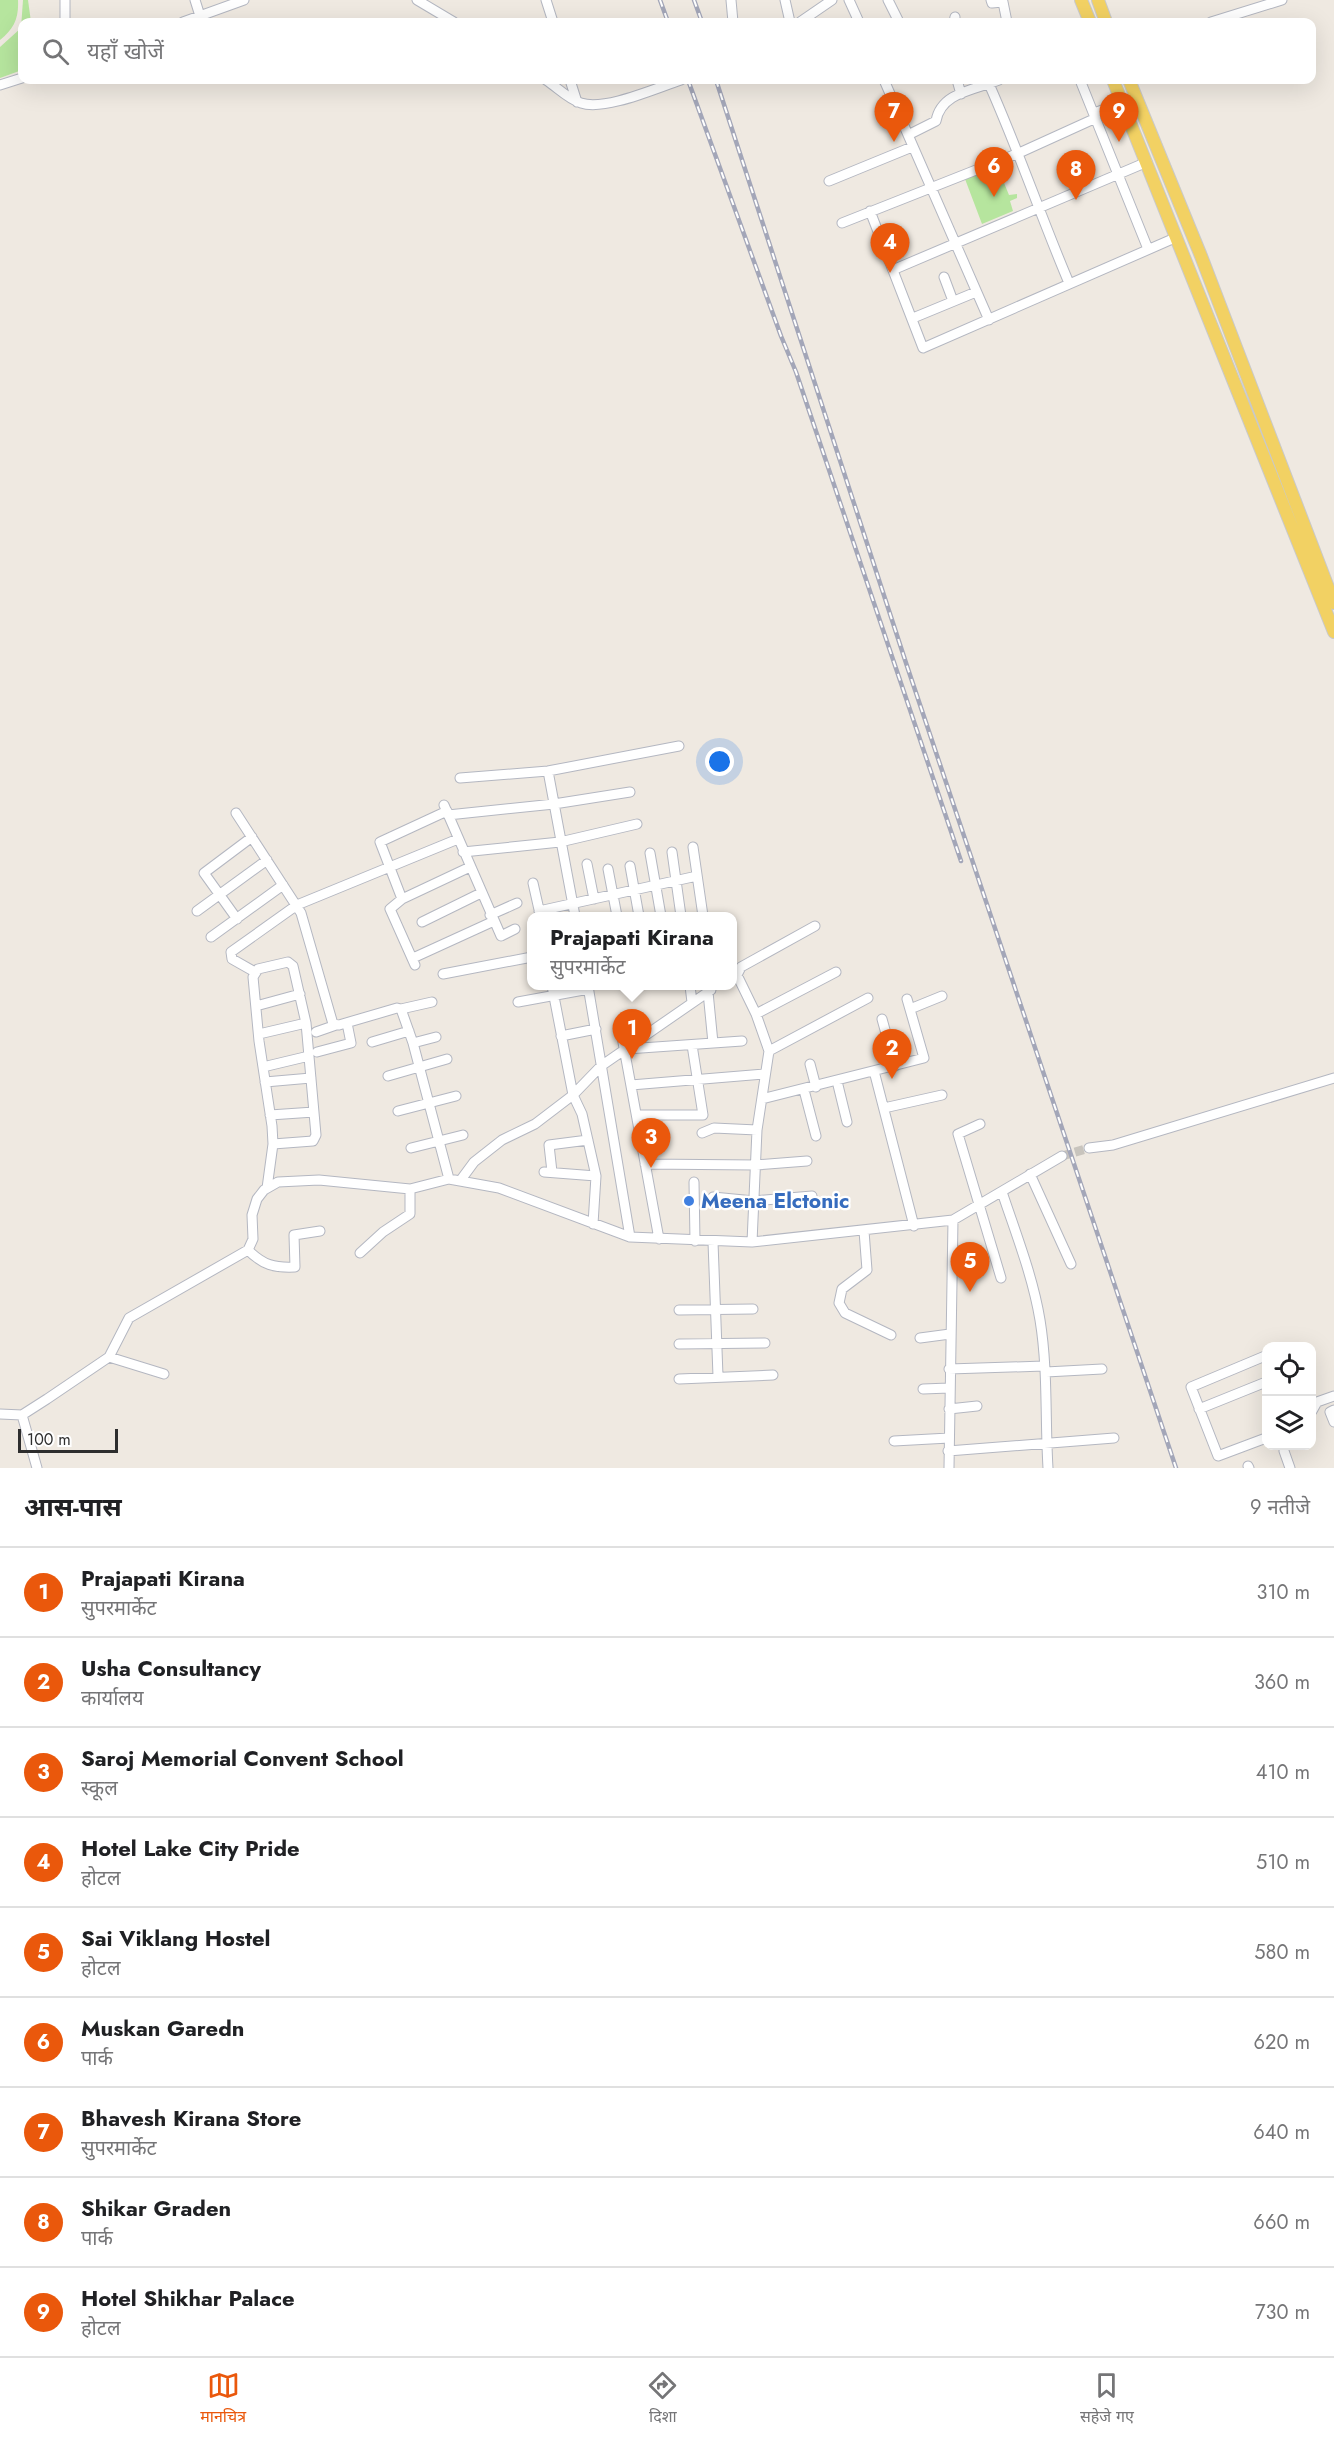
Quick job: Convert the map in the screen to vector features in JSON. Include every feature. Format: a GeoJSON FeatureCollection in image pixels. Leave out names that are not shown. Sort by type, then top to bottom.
{"type":"FeatureCollection","features":[{"type":"Feature","properties":{"kind":"main road"},"geometry":{"type":"LineString","coordinates":[[1081,0],[1088,18]]}},
{"type":"Feature","properties":{"kind":"main road"},"geometry":{"type":"LineString","coordinates":[[1098,0],[1105,18]]}},
{"type":"Feature","properties":{"kind":"main road"},"geometry":{"type":"LineString","coordinates":[[1115,84],[1333,625]]}},
{"type":"Feature","properties":{"kind":"main road"},"geometry":{"type":"LineString","coordinates":[[1131,84],[1201,256],[1334,603]]}},
{"type":"Feature","properties":{"kind":"street"},"geometry":{"type":"LineString","coordinates":[[65,0],[65,18]]}},
{"type":"Feature","properties":{"kind":"street"},"geometry":{"type":"LineString","coordinates":[[195,0],[200,16]]}},
{"type":"Feature","properties":{"kind":"street"},"geometry":{"type":"LineString","coordinates":[[194,18],[244,0]]}},
{"type":"Feature","properties":{"kind":"street"},"geometry":{"type":"LineString","coordinates":[[417,0],[447,18]]}},
{"type":"Feature","properties":{"kind":"street"},"geometry":{"type":"LineString","coordinates":[[546,0],[552,18]]}},
{"type":"Feature","properties":{"kind":"street"},"geometry":{"type":"LineString","coordinates":[[731,0],[733,18]]}},
{"type":"Feature","properties":{"kind":"street"},"geometry":{"type":"LineString","coordinates":[[785,0],[789,18]]}},
{"type":"Feature","properties":{"kind":"street"},"geometry":{"type":"LineString","coordinates":[[806,18],[832,0]]}},
{"type":"Feature","properties":{"kind":"street"},"geometry":{"type":"LineString","coordinates":[[849,0],[857,18]]}},
{"type":"Feature","properties":{"kind":"street"},"geometry":{"type":"LineString","coordinates":[[888,0],[897,18]]}},
{"type":"Feature","properties":{"kind":"street"},"geometry":{"type":"LineString","coordinates":[[991,0],[992,3],[1003,2],[1006,18]]}},
{"type":"Feature","properties":{"kind":"street"},"geometry":{"type":"LineString","coordinates":[[1224,18],[1282,0]]}},
{"type":"Feature","properties":{"kind":"street"},"geometry":{"type":"LineString","coordinates":[[0,85],[18,79]]}},
{"type":"Feature","properties":{"kind":"street"},"geometry":{"type":"LineString","coordinates":[[552,84],[577,102],[591,106],[668,84]]}},
{"type":"Feature","properties":{"kind":"street"},"geometry":{"type":"LineString","coordinates":[[571,84],[577,102]]}},
{"type":"Feature","properties":{"kind":"street"},"geometry":{"type":"LineString","coordinates":[[886,84],[989,320]]}},
{"type":"Feature","properties":{"kind":"street"},"geometry":{"type":"LineString","coordinates":[[958,84],[961,94]]}},
{"type":"Feature","properties":{"kind":"street"},"geometry":{"type":"LineString","coordinates":[[908,135],[936,121],[942,103],[984,84]]}},
{"type":"Feature","properties":{"kind":"street"},"geometry":{"type":"LineString","coordinates":[[986,84],[1019,153],[1038,210],[1069,283]]}},
{"type":"Feature","properties":{"kind":"street"},"geometry":{"type":"LineString","coordinates":[[1082,84],[1148,249]]}},
{"type":"Feature","properties":{"kind":"street"},"geometry":{"type":"LineString","coordinates":[[842,223],[1019,153],[1122,103]]}},
{"type":"Feature","properties":{"kind":"street"},"geometry":{"type":"LineString","coordinates":[[829,182],[912,147]]}},
{"type":"Feature","properties":{"kind":"street"},"geometry":{"type":"LineString","coordinates":[[894,269],[1147,162]]}},
{"type":"Feature","properties":{"kind":"street"},"geometry":{"type":"LineString","coordinates":[[870,211],[923,348],[1177,237]]}},
{"type":"Feature","properties":{"kind":"street"},"geometry":{"type":"LineString","coordinates":[[944,277],[953,301]]}},
{"type":"Feature","properties":{"kind":"street"},"geometry":{"type":"LineString","coordinates":[[913,318],[976,292]]}},
{"type":"Feature","properties":{"kind":"street"},"geometry":{"type":"LineString","coordinates":[[460,778],[548,771],[679,746]]}},
{"type":"Feature","properties":{"kind":"street"},"geometry":{"type":"LineString","coordinates":[[548,771],[574,912]]}},
{"type":"Feature","properties":{"kind":"street"},"geometry":{"type":"LineString","coordinates":[[402,899],[379,844],[382,839],[446,810],[554,804],[630,792]]}},
{"type":"Feature","properties":{"kind":"street"},"geometry":{"type":"LineString","coordinates":[[446,810],[501,936],[515,930]]}},
{"type":"Feature","properties":{"kind":"street"},"geometry":{"type":"LineString","coordinates":[[236,813],[297,905],[331,1018],[336,1025]]}},
{"type":"Feature","properties":{"kind":"street"},"geometry":{"type":"LineString","coordinates":[[463,852],[561,842],[637,824]]}},
{"type":"Feature","properties":{"kind":"street"},"geometry":{"type":"LineString","coordinates":[[237,919],[205,876],[205,871],[252,837]]}},
{"type":"Feature","properties":{"kind":"street"},"geometry":{"type":"LineString","coordinates":[[273,1144],[313,1141],[316,1135],[311,1078],[313,1054],[300,994],[293,966],[288,962],[255,972],[231,959],[231,952],[297,905],[458,839]]}},
{"type":"Feature","properties":{"kind":"street"},"geometry":{"type":"LineString","coordinates":[[693,847],[702,912]]}},
{"type":"Feature","properties":{"kind":"street"},"geometry":{"type":"LineString","coordinates":[[672,852],[681,912]]}},
{"type":"Feature","properties":{"kind":"street"},"geometry":{"type":"LineString","coordinates":[[650,853],[659,912]]}},
{"type":"Feature","properties":{"kind":"street"},"geometry":{"type":"LineString","coordinates":[[198,911],[267,860]]}},
{"type":"Feature","properties":{"kind":"street"},"geometry":{"type":"LineString","coordinates":[[587,864],[594,899]]}},
{"type":"Feature","properties":{"kind":"street"},"geometry":{"type":"LineString","coordinates":[[630,866],[639,912]]}},
{"type":"Feature","properties":{"kind":"street"},"geometry":{"type":"LineString","coordinates":[[470,867],[392,905],[390,913],[414,962],[517,903]]}},
{"type":"Feature","properties":{"kind":"street"},"geometry":{"type":"LineString","coordinates":[[608,869],[616,912]]}},
{"type":"Feature","properties":{"kind":"street"},"geometry":{"type":"LineString","coordinates":[[546,912],[697,876]]}},
{"type":"Feature","properties":{"kind":"street"},"geometry":{"type":"LineString","coordinates":[[534,883],[539,912]]}},
{"type":"Feature","properties":{"kind":"street"},"geometry":{"type":"LineString","coordinates":[[211,937],[283,885]]}},
{"type":"Feature","properties":{"kind":"street"},"geometry":{"type":"LineString","coordinates":[[422,922],[481,893]]}},
{"type":"Feature","properties":{"kind":"street"},"geometry":{"type":"LineString","coordinates":[[752,1242],[758,1130],[769,1051],[756,1014],[741,984],[738,970],[814,926]]}},
{"type":"Feature","properties":{"kind":"street"},"geometry":{"type":"LineString","coordinates":[[443,974],[527,958]]}},
{"type":"Feature","properties":{"kind":"street"},"geometry":{"type":"LineString","coordinates":[[255,972],[253,988],[273,1144],[267,1188]]}},
{"type":"Feature","properties":{"kind":"street"},"geometry":{"type":"LineString","coordinates":[[756,1014],[836,972]]}},
{"type":"Feature","properties":{"kind":"street"},"geometry":{"type":"LineString","coordinates":[[518,1002],[553,990],[573,1095],[582,1114],[596,1176],[593,1224]]}},
{"type":"Feature","properties":{"kind":"street"},"geometry":{"type":"LineString","coordinates":[[589,990],[630,1237]]}},
{"type":"Feature","properties":{"kind":"street"},"geometry":{"type":"LineString","coordinates":[[690,990],[692,1002]]}},
{"type":"Feature","properties":{"kind":"street"},"geometry":{"type":"LineString","coordinates":[[460,1181],[474,1162],[502,1140],[535,1124],[573,1095],[601,1066],[626,1051],[709,990]]}},
{"type":"Feature","properties":{"kind":"street"},"geometry":{"type":"LineString","coordinates":[[710,990],[713,1043]]}},
{"type":"Feature","properties":{"kind":"street"},"geometry":{"type":"LineString","coordinates":[[256,1005],[300,994]]}},
{"type":"Feature","properties":{"kind":"street"},"geometry":{"type":"LineString","coordinates":[[762,1099],[924,1058],[908,1004],[942,996]]}},
{"type":"Feature","properties":{"kind":"street"},"geometry":{"type":"LineString","coordinates":[[769,1051],[867,998]]}},
{"type":"Feature","properties":{"kind":"street"},"geometry":{"type":"LineString","coordinates":[[316,1032],[397,1008],[432,1002]]}},
{"type":"Feature","properties":{"kind":"street"},"geometry":{"type":"LineString","coordinates":[[401,1009],[420,1067],[449,1179]]}},
{"type":"Feature","properties":{"kind":"street"},"geometry":{"type":"LineString","coordinates":[[882,1018],[895,1066]]}},
{"type":"Feature","properties":{"kind":"street"},"geometry":{"type":"LineString","coordinates":[[259,1034],[306,1023]]}},
{"type":"Feature","properties":{"kind":"street"},"geometry":{"type":"LineString","coordinates":[[263,1067],[351,1043],[347,1023]]}},
{"type":"Feature","properties":{"kind":"street"},"geometry":{"type":"LineString","coordinates":[[620,1026],[659,1239]]}},
{"type":"Feature","properties":{"kind":"street"},"geometry":{"type":"LineString","coordinates":[[561,1036],[596,1029]]}},
{"type":"Feature","properties":{"kind":"street"},"geometry":{"type":"LineString","coordinates":[[372,1042],[409,1032]]}},
{"type":"Feature","properties":{"kind":"street"},"geometry":{"type":"LineString","coordinates":[[413,1043],[436,1037]]}},
{"type":"Feature","properties":{"kind":"street"},"geometry":{"type":"LineString","coordinates":[[626,1051],[742,1041]]}},
{"type":"Feature","properties":{"kind":"street"},"geometry":{"type":"LineString","coordinates":[[637,1115],[703,1115],[692,1046]]}},
{"type":"Feature","properties":{"kind":"street"},"geometry":{"type":"LineString","coordinates":[[388,1076],[447,1059]]}},
{"type":"Feature","properties":{"kind":"street"},"geometry":{"type":"LineString","coordinates":[[810,1064],[816,1087]]}},
{"type":"Feature","properties":{"kind":"street"},"geometry":{"type":"LineString","coordinates":[[874,1071],[914,1226]]}},
{"type":"Feature","properties":{"kind":"street"},"geometry":{"type":"LineString","coordinates":[[631,1085],[697,1077],[765,1074]]}},
{"type":"Feature","properties":{"kind":"street"},"geometry":{"type":"LineString","coordinates":[[265,1082],[311,1078]]}},
{"type":"Feature","properties":{"kind":"street"},"geometry":{"type":"LineString","coordinates":[[1089,1148],[1113,1145],[1334,1078]]}},
{"type":"Feature","properties":{"kind":"street"},"geometry":{"type":"LineString","coordinates":[[837,1081],[847,1122]]}},
{"type":"Feature","properties":{"kind":"street"},"geometry":{"type":"LineString","coordinates":[[804,1090],[816,1136]]}},
{"type":"Feature","properties":{"kind":"street"},"geometry":{"type":"LineString","coordinates":[[884,1108],[942,1095]]}},
{"type":"Feature","properties":{"kind":"street"},"geometry":{"type":"LineString","coordinates":[[398,1111],[456,1096]]}},
{"type":"Feature","properties":{"kind":"street"},"geometry":{"type":"LineString","coordinates":[[270,1115],[314,1112]]}},
{"type":"Feature","properties":{"kind":"street"},"geometry":{"type":"LineString","coordinates":[[980,1124],[958,1134],[1001,1278]]}},
{"type":"Feature","properties":{"kind":"street"},"geometry":{"type":"LineString","coordinates":[[702,1133],[714,1128],[758,1130]]}},
{"type":"Feature","properties":{"kind":"street"},"geometry":{"type":"LineString","coordinates":[[411,1148],[463,1135]]}},
{"type":"Feature","properties":{"kind":"street"},"geometry":{"type":"LineString","coordinates":[[588,1140],[549,1145],[548,1172],[596,1176]]}},
{"type":"Feature","properties":{"kind":"street"},"geometry":{"type":"LineString","coordinates":[[0,1414],[22,1415],[109,1357],[129,1318],[248,1250],[253,1239],[252,1215],[257,1199],[267,1188],[278,1182],[319,1180],[410,1189],[449,1179],[499,1188],[630,1237],[752,1242],[914,1226],[952,1220],[1062,1156]]}},
{"type":"Feature","properties":{"kind":"street"},"geometry":{"type":"LineString","coordinates":[[645,1164],[756,1165],[807,1161]]}},
{"type":"Feature","properties":{"kind":"street"},"geometry":{"type":"LineString","coordinates":[[1030,1174],[1071,1264]]}},
{"type":"Feature","properties":{"kind":"street"},"geometry":{"type":"LineString","coordinates":[[694,1182],[694,1241]]}},
{"type":"Feature","properties":{"kind":"street"},"geometry":{"type":"LineString","coordinates":[[360,1253],[383,1232],[410,1214],[410,1189]]}},
{"type":"Feature","properties":{"kind":"street"},"geometry":{"type":"LineString","coordinates":[[1002,1192],[1023,1256],[1040,1320],[1045,1369],[1048,1468]]}},
{"type":"Feature","properties":{"kind":"street"},"geometry":{"type":"LineString","coordinates":[[713,1197],[754,1200],[812,1196]]}},
{"type":"Feature","properties":{"kind":"street"},"geometry":{"type":"LineString","coordinates":[[949,1468],[952,1220]]}},
{"type":"Feature","properties":{"kind":"street"},"geometry":{"type":"LineString","coordinates":[[248,1250],[261,1263],[280,1268],[296,1267],[294,1235],[320,1231]]}},
{"type":"Feature","properties":{"kind":"street"},"geometry":{"type":"LineString","coordinates":[[864,1231],[867,1270],[842,1289],[838,1303],[845,1313],[891,1335]]}},
{"type":"Feature","properties":{"kind":"street"},"geometry":{"type":"LineString","coordinates":[[713,1242],[718,1376]]}},
{"type":"Feature","properties":{"kind":"street"},"geometry":{"type":"LineString","coordinates":[[679,1310],[753,1309]]}},
{"type":"Feature","properties":{"kind":"street"},"geometry":{"type":"LineString","coordinates":[[920,1338],[950,1334]]}},
{"type":"Feature","properties":{"kind":"street"},"geometry":{"type":"LineString","coordinates":[[679,1344],[765,1343]]}},
{"type":"Feature","properties":{"kind":"street"},"geometry":{"type":"LineString","coordinates":[[109,1357],[164,1374]]}},
{"type":"Feature","properties":{"kind":"street"},"geometry":{"type":"LineString","coordinates":[[1262,1357],[1193,1384],[1192,1389],[1218,1456],[1262,1440]]}},
{"type":"Feature","properties":{"kind":"street"},"geometry":{"type":"LineString","coordinates":[[949,1369],[1102,1369]]}},
{"type":"Feature","properties":{"kind":"street"},"geometry":{"type":"LineString","coordinates":[[680,1379],[773,1375]]}},
{"type":"Feature","properties":{"kind":"street"},"geometry":{"type":"LineString","coordinates":[[1199,1409],[1262,1384]]}},
{"type":"Feature","properties":{"kind":"street"},"geometry":{"type":"LineString","coordinates":[[923,1389],[949,1388]]}},
{"type":"Feature","properties":{"kind":"street"},"geometry":{"type":"LineString","coordinates":[[1316,1404],[1334,1396]]}},
{"type":"Feature","properties":{"kind":"street"},"geometry":{"type":"LineString","coordinates":[[949,1409],[977,1406]]}},
{"type":"Feature","properties":{"kind":"street"},"geometry":{"type":"LineString","coordinates":[[1334,1410],[1330,1412],[1334,1422]]}},
{"type":"Feature","properties":{"kind":"street"},"geometry":{"type":"LineString","coordinates":[[22,1415],[37,1468]]}},
{"type":"Feature","properties":{"kind":"street"},"geometry":{"type":"LineString","coordinates":[[894,1441],[949,1438]]}},
{"type":"Feature","properties":{"kind":"street"},"geometry":{"type":"LineString","coordinates":[[948,1451],[1114,1438]]}},
{"type":"Feature","properties":{"kind":"street"},"geometry":{"type":"LineString","coordinates":[[1284,1451],[1290,1468]]}},
{"type":"Feature","properties":{"kind":"green space"},"geometry":{"type":"Polygon","coordinates":[[[0,0],[18,0],[18,6],[15,23],[0,40],[0,0]]]}},
{"type":"Feature","properties":{"kind":"green space"},"geometry":{"type":"Polygon","coordinates":[[[23,0],[28,0],[30,18],[22,18],[23,0]]]}},
{"type":"Feature","properties":{"kind":"green space"},"geometry":{"type":"Polygon","coordinates":[[[18,31],[18,71],[0,78],[0,47],[18,31]]]}},
{"type":"Feature","properties":{"kind":"green space"},"geometry":{"type":"Polygon","coordinates":[[[992,169],[1002,178],[1009,195],[1017,194],[1017,198],[1010,201],[1013,211],[982,224],[965,179],[992,169]]]}},
{"type":"Feature","properties":{"kind":"tunnel"},"geometry":{"type":"LineString","coordinates":[[1062,1156],[1089,1148]]}},
{"type":"Feature","properties":{"kind":"railway"},"geometry":{"type":"LineString","coordinates":[[660,0],[667,18]]}},
{"type":"Feature","properties":{"kind":"railway"},"geometry":{"type":"LineString","coordinates":[[694,0],[701,18]]}},
{"type":"Feature","properties":{"kind":"railway"},"geometry":{"type":"LineString","coordinates":[[689,84],[796,372],[961,861]]}},
{"type":"Feature","properties":{"kind":"railway"},"geometry":{"type":"LineString","coordinates":[[717,84],[907,666],[1176,1468]]}},
{"type":"Feature","properties":{"kind":"place","name":"Bhavesh Kirana Store"},"geometry":{"type":"Point","coordinates":[894,142]}},
{"type":"Feature","properties":{"kind":"place","name":"Hotel Shikhar Palace"},"geometry":{"type":"Point","coordinates":[1119,142]}},
{"type":"Feature","properties":{"kind":"place","name":"Muskan Garedn"},"geometry":{"type":"Point","coordinates":[994,197]}},
{"type":"Feature","properties":{"kind":"place","name":"Shikar Graden"},"geometry":{"type":"Point","coordinates":[1076,200]}},
{"type":"Feature","properties":{"kind":"place","name":"Hotel Lake City Pride"},"geometry":{"type":"Point","coordinates":[890,273]}},
{"type":"Feature","properties":{"kind":"place","name":"Prajapati Kirana"},"geometry":{"type":"Point","coordinates":[632,1059]}},
{"type":"Feature","properties":{"kind":"place","name":"Usha Consultancy"},"geometry":{"type":"Point","coordinates":[892,1079]}},
{"type":"Feature","properties":{"kind":"place","name":"Saroj Memorial Convent School"},"geometry":{"type":"Point","coordinates":[651,1168]}},
{"type":"Feature","properties":{"kind":"place","name":"Meena Elctonic"},"geometry":{"type":"Point","coordinates":[689,1201]}},
{"type":"Feature","properties":{"kind":"place","name":"Sai Viklang Hostel"},"geometry":{"type":"Point","coordinates":[970,1292]}}]}
